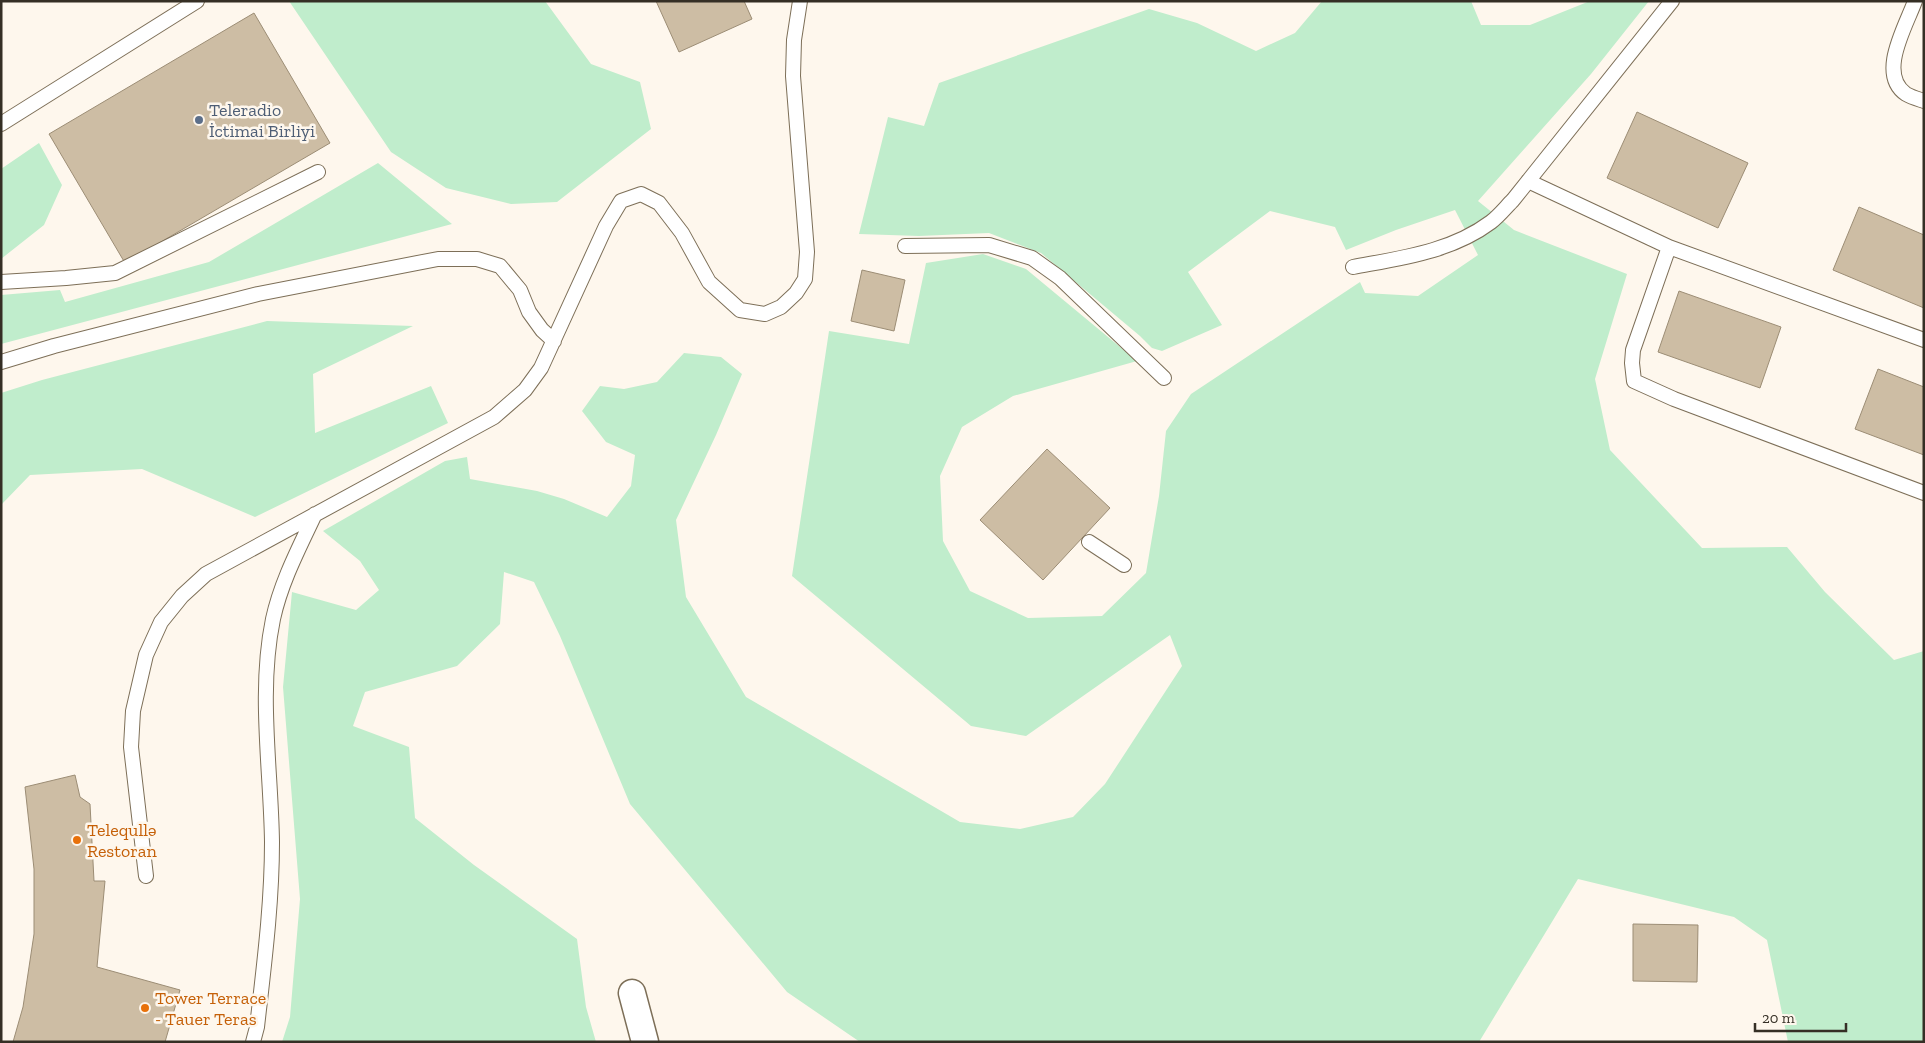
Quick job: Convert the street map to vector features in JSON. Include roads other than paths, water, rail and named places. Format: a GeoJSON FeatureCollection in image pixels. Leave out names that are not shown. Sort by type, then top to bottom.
{"type":"FeatureCollection","features":[{"type":"Feature","properties":{"kind":"street"},"geometry":{"type":"LineString","coordinates":[[632,993],[645,1042]]}},
{"type":"Feature","properties":{"kind":"lane"},"geometry":{"type":"LineString","coordinates":[[1,124],[197,1]]}},
{"type":"Feature","properties":{"kind":"lane"},"geometry":{"type":"LineString","coordinates":[[146,876],[130,747],[133,711],[146,655],[161,622],[182,596],[206,574],[494,416],[525,390],[541,368],[606,226],[621,201],[641,194],[659,203],[682,233],[709,282],[740,310],[765,314],[781,307],[796,293],[805,279],[807,252],[793,76],[794,40],[800,1]]}},
{"type":"Feature","properties":{"kind":"lane"},"geometry":{"type":"LineString","coordinates":[[1353,267],[1419,255],[1456,243],[1492,222],[1513,200],[1672,1]]}},
{"type":"Feature","properties":{"kind":"lane"},"geometry":{"type":"LineString","coordinates":[[1915,1],[1893,57],[1894,79],[1905,94],[1924,101]]}},
{"type":"Feature","properties":{"kind":"lane"},"geometry":{"type":"LineString","coordinates":[[1,282],[115,273],[318,172]]}},
{"type":"Feature","properties":{"kind":"lane"},"geometry":{"type":"LineString","coordinates":[[1528,181],[1669,246],[1924,340]]}},
{"type":"Feature","properties":{"kind":"lane"},"geometry":{"type":"LineString","coordinates":[[905,246],[989,245],[1032,258],[1060,278],[1164,378]]}},
{"type":"Feature","properties":{"kind":"lane"},"geometry":{"type":"LineString","coordinates":[[1669,246],[1634,350],[1632,363],[1634,381],[1674,399],[1924,493]]}},
{"type":"Feature","properties":{"kind":"lane"},"geometry":{"type":"LineString","coordinates":[[1,362],[54,346],[258,294],[438,259],[477,259],[500,266],[520,290],[529,312],[542,330],[554,341]]}},
{"type":"Feature","properties":{"kind":"lane"},"geometry":{"type":"LineString","coordinates":[[253,1042],[257,1027],[271,906],[272,842],[266,669],[273,619],[287,573],[315,514]]}},
{"type":"Feature","properties":{"kind":"lane"},"geometry":{"type":"LineString","coordinates":[[1089,542],[1124,565]]}},
{"type":"Feature","properties":{"kind":"place","name":"Teleradio İctimai Birliyi"},"geometry":{"type":"Point","coordinates":[199,120]}},
{"type":"Feature","properties":{"kind":"place","name":"Telequllə Restoran"},"geometry":{"type":"Point","coordinates":[77,840]}},
{"type":"Feature","properties":{"kind":"place","name":"Tower Terrace - Tauer Teras"},"geometry":{"type":"Point","coordinates":[145,1008]}}]}
